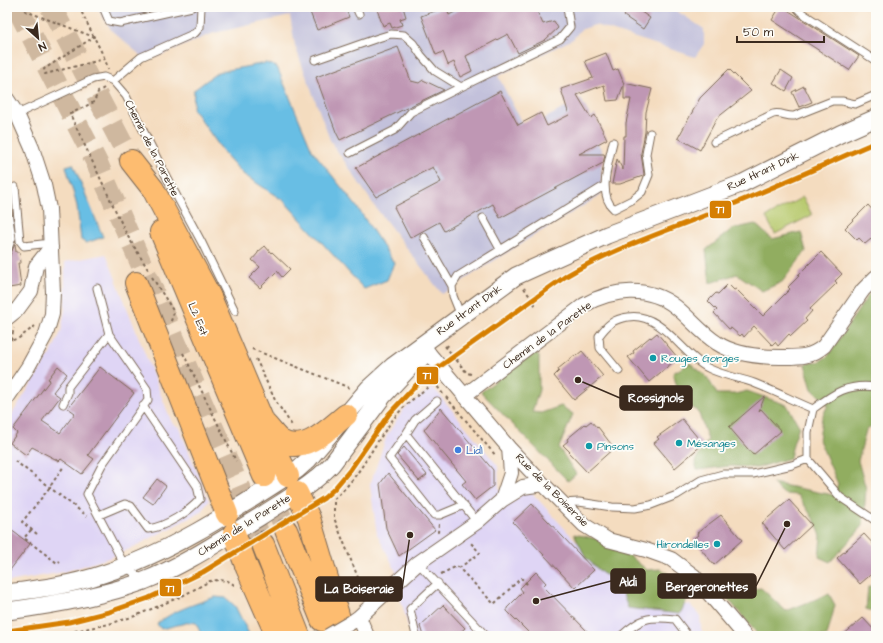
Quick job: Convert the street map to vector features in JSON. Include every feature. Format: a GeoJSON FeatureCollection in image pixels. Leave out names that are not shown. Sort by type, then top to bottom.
{"type":"FeatureCollection","features":[{"type":"Feature","properties":{"kind":"highway","name":"L2 Est"},"geometry":{"type":"LineString","coordinates":[[262,419],[210,297],[153,189],[131,162],[264,476]]}},
{"type":"Feature","properties":{"kind":"highway"},"geometry":{"type":"LineString","coordinates":[[136,283],[231,523],[247,568],[277,636]]}},
{"type":"Feature","properties":{"kind":"highway"},"geometry":{"type":"LineString","coordinates":[[262,419],[281,441],[288,444],[300,444],[322,434],[346,415]]}},
{"type":"Feature","properties":{"kind":"highway"},"geometry":{"type":"LineString","coordinates":[[262,419],[269,439],[308,518],[340,622]]}},
{"type":"Feature","properties":{"kind":"highway"},"geometry":{"type":"LineString","coordinates":[[286,530],[340,622]]}},
{"type":"Feature","properties":{"kind":"highway"},"geometry":{"type":"LineString","coordinates":[[262,544],[299,636]]}},
{"type":"Feature","properties":{"kind":"street"},"geometry":{"type":"LineString","coordinates":[[7,99],[17,114],[32,148],[44,185],[49,209],[53,284],[52,314],[46,334],[28,367],[7,398]]}},
{"type":"Feature","properties":{"kind":"street","name":"Rue Hrant Dink"},"geometry":{"type":"LineString","coordinates":[[425,348],[461,316],[516,276],[608,235],[743,182],[876,118]]}},
{"type":"Feature","properties":{"kind":"street"},"geometry":{"type":"LineString","coordinates":[[7,318],[17,310],[31,291],[36,266],[51,245]]}},
{"type":"Feature","properties":{"kind":"street","name":"Rue Hrant Dink"},"geometry":{"type":"LineString","coordinates":[[425,348],[523,288],[559,256]]}},
{"type":"Feature","properties":{"kind":"street","name":"Chemin de la Parette"},"geometry":{"type":"LineString","coordinates":[[464,396],[584,305],[605,295],[627,291],[650,294],[664,299],[676,307],[706,336],[729,350],[755,356],[798,357],[808,356],[817,352],[824,346],[859,296],[876,277]]}},
{"type":"Feature","properties":{"kind":"street"},"geometry":{"type":"LineString","coordinates":[[425,348],[464,396]]}},
{"type":"Feature","properties":{"kind":"street","name":"Chemin de la Parette"},"geometry":{"type":"LineString","coordinates":[[292,484],[298,469],[308,460],[364,394],[393,366],[425,348]]}},
{"type":"Feature","properties":{"kind":"street","name":"Chemin de la Parette"},"geometry":{"type":"LineString","coordinates":[[7,611],[65,602],[114,590],[144,581],[188,560],[231,523],[292,484],[322,475],[383,396],[410,367],[425,348]]}},
{"type":"Feature","properties":{"kind":"street","name":"Rue de la Boiseraie"},"geometry":{"type":"LineString","coordinates":[[464,396],[509,448],[584,526],[608,540],[646,550],[671,559],[694,576],[745,636]]}},
{"type":"Feature","properties":{"kind":"street"},"geometry":{"type":"LineString","coordinates":[[502,500],[511,473],[509,448]]}},
{"type":"Feature","properties":{"kind":"street"},"geometry":{"type":"LineString","coordinates":[[367,636],[340,622],[418,563],[477,522],[502,500],[522,486],[543,484]]}},
{"type":"Feature","properties":{"kind":"street","name":"Chemin de la Parette"},"geometry":{"type":"LineString","coordinates":[[7,593],[58,586],[102,575],[173,544],[231,523]]}},
{"type":"Feature","properties":{"kind":"lane"},"geometry":{"type":"LineString","coordinates":[[103,7],[109,21],[120,24],[192,7]]}},
{"type":"Feature","properties":{"kind":"lane"},"geometry":{"type":"LineString","coordinates":[[17,114],[93,79],[104,77],[113,81],[141,57],[195,33],[200,27],[201,7]]}},
{"type":"Feature","properties":{"kind":"lane"},"geometry":{"type":"LineString","coordinates":[[350,153],[395,130],[411,112],[560,39],[570,27],[567,7]]}},
{"type":"Feature","properties":{"kind":"lane"},"geometry":{"type":"LineString","coordinates":[[796,7],[802,13],[876,61]]}},
{"type":"Feature","properties":{"kind":"lane"},"geometry":{"type":"LineString","coordinates":[[315,60],[391,34],[404,35],[413,43],[435,71],[461,87]]}},
{"type":"Feature","properties":{"kind":"lane","name":"Chemin de la Parette"},"geometry":{"type":"LineString","coordinates":[[113,81],[126,96],[168,180],[202,243],[235,311]]}},
{"type":"Feature","properties":{"kind":"lane"},"geometry":{"type":"LineString","coordinates":[[714,142],[773,114],[778,113],[794,116],[832,101],[842,101],[854,104],[876,95]]}},
{"type":"Feature","properties":{"kind":"lane"},"geometry":{"type":"LineString","coordinates":[[613,142],[604,186],[605,194],[611,207],[614,209],[632,200],[642,192],[649,175],[646,154],[650,133]]}},
{"type":"Feature","properties":{"kind":"lane"},"geometry":{"type":"LineString","coordinates":[[452,286],[458,276],[604,186]]}},
{"type":"Feature","properties":{"kind":"lane"},"geometry":{"type":"LineString","coordinates":[[15,187],[20,241],[24,246],[51,245]]}},
{"type":"Feature","properties":{"kind":"lane"},"geometry":{"type":"LineString","coordinates":[[7,206],[9,237],[7,251]]}},
{"type":"Feature","properties":{"kind":"lane"},"geometry":{"type":"LineString","coordinates":[[482,218],[500,249]]}},
{"type":"Feature","properties":{"kind":"lane"},"geometry":{"type":"LineString","coordinates":[[424,237],[452,286],[453,296],[461,316]]}},
{"type":"Feature","properties":{"kind":"lane"},"geometry":{"type":"LineString","coordinates":[[97,288],[109,334],[147,389],[148,400],[102,466],[87,494],[125,566],[144,581]]}},
{"type":"Feature","properties":{"kind":"lane"},"geometry":{"type":"LineString","coordinates":[[619,371],[600,348],[599,336],[607,325],[621,318],[634,315],[652,320],[708,368],[726,376],[753,383],[813,409]]}},
{"type":"Feature","properties":{"kind":"lane"},"geometry":{"type":"LineString","coordinates":[[63,404],[68,393],[68,387],[109,334]]}},
{"type":"Feature","properties":{"kind":"lane"},"geometry":{"type":"LineString","coordinates":[[876,387],[850,387],[829,397],[813,409],[808,432],[808,459],[840,497],[876,521]]}},
{"type":"Feature","properties":{"kind":"lane"},"geometry":{"type":"LineString","coordinates":[[437,401],[415,420],[389,458],[434,514],[440,515],[464,505]]}},
{"type":"Feature","properties":{"kind":"lane"},"geometry":{"type":"LineString","coordinates":[[99,515],[125,504],[131,506],[148,530],[158,528],[192,508],[200,499],[197,486],[143,406]]}},
{"type":"Feature","properties":{"kind":"lane"},"geometry":{"type":"LineString","coordinates":[[406,434],[477,522]]}},
{"type":"Feature","properties":{"kind":"lane"},"geometry":{"type":"LineString","coordinates":[[562,503],[579,502],[612,507],[635,508],[651,505],[677,495],[701,480],[723,474],[753,474],[792,465],[808,459]]}},
{"type":"Feature","properties":{"kind":"lane"},"geometry":{"type":"LineString","coordinates":[[418,563],[486,636]]}},
{"type":"Feature","properties":{"kind":"lane"},"geometry":{"type":"LineString","coordinates":[[416,636],[410,609],[435,581]]}},
{"type":"Feature","properties":{"kind":"lane"},"geometry":{"type":"LineString","coordinates":[[621,636],[634,624],[652,618],[675,619],[688,636]]}},
{"type":"Feature","properties":{"kind":"path"},"geometry":{"type":"LineString","coordinates":[[26,7],[23,10],[94,37]]}},
{"type":"Feature","properties":{"kind":"path"},"geometry":{"type":"LineString","coordinates":[[79,7],[113,81],[98,92],[94,102],[70,114],[127,235],[174,312],[170,326]]}},
{"type":"Feature","properties":{"kind":"path"},"geometry":{"type":"LineString","coordinates":[[94,37],[44,69],[45,74],[104,59]]}},
{"type":"Feature","properties":{"kind":"path"},"geometry":{"type":"LineString","coordinates":[[523,288],[535,304],[533,306]]}},
{"type":"Feature","properties":{"kind":"path"},"geometry":{"type":"LineString","coordinates":[[7,342],[19,338],[52,314]]}},
{"type":"Feature","properties":{"kind":"path"},"geometry":{"type":"LineString","coordinates":[[446,347],[450,344]]}},
{"type":"Feature","properties":{"kind":"path"},"geometry":{"type":"LineString","coordinates":[[180,348],[236,461]]}},
{"type":"Feature","properties":{"kind":"path"},"geometry":{"type":"LineString","coordinates":[[296,433],[267,384],[252,349],[364,394]]}},
{"type":"Feature","properties":{"kind":"path"},"geometry":{"type":"LineString","coordinates":[[456,360],[460,358]]}},
{"type":"Feature","properties":{"kind":"path"},"geometry":{"type":"LineString","coordinates":[[366,597],[334,518],[334,499],[359,472],[388,425],[403,407],[434,382],[511,473]]}},
{"type":"Feature","properties":{"kind":"path"},"geometry":{"type":"LineString","coordinates":[[14,461],[90,518]]}},
{"type":"Feature","properties":{"kind":"path"},"geometry":{"type":"LineString","coordinates":[[37,534],[22,522],[64,466]]}},
{"type":"Feature","properties":{"kind":"path"},"geometry":{"type":"LineString","coordinates":[[32,530],[24,538],[57,563],[60,561]]}},
{"type":"Feature","properties":{"kind":"path"},"geometry":{"type":"LineString","coordinates":[[435,581],[457,566],[459,568],[480,553],[468,539]]}},
{"type":"Feature","properties":{"kind":"path"},"geometry":{"type":"LineString","coordinates":[[459,568],[494,604],[521,578],[529,586]]}},
{"type":"Feature","properties":{"kind":"path"},"geometry":{"type":"LineString","coordinates":[[51,636],[109,624],[135,616],[176,599],[210,581],[228,581],[237,586]]}},
{"type":"Feature","properties":{"kind":"shaded area"},"geometry":{"type":"Polygon","coordinates":[[[97,7],[671,7],[704,29],[704,44],[695,57],[595,25],[580,30],[573,39],[498,76],[525,129],[581,99],[591,117],[595,115],[598,144],[602,151],[601,195],[442,294],[376,208],[330,140],[295,46],[290,16],[214,33],[144,62],[139,54],[112,31],[97,7]]]}},
{"type":"Feature","properties":{"kind":"shaded area"},"geometry":{"type":"Polygon","coordinates":[[[106,254],[172,423],[179,427],[209,501],[201,512],[130,549],[109,558],[64,572],[7,582],[7,422],[51,353],[61,332],[65,309],[65,262],[106,254]]]}},
{"type":"Feature","properties":{"kind":"shaded area"},"geometry":{"type":"Polygon","coordinates":[[[433,387],[498,466],[499,489],[511,503],[522,494],[532,493],[635,605],[662,602],[690,605],[700,615],[701,629],[704,636],[411,636],[395,579],[396,571],[377,534],[370,485],[387,435],[404,409],[433,387]]]}},
{"type":"Feature","properties":{"kind":"shaded area"},"geometry":{"type":"Polygon","coordinates":[[[110,631],[113,636],[80,636],[110,631]]]}},
{"type":"Feature","properties":{"kind":"green space"},"geometry":{"type":"Polygon","coordinates":[[[803,197],[812,215],[775,234],[766,217],[803,197]]]}},
{"type":"Feature","properties":{"kind":"green space"},"geometry":{"type":"Polygon","coordinates":[[[755,224],[772,239],[801,232],[806,251],[782,282],[762,291],[737,274],[710,283],[706,250],[732,229],[755,224]]]}},
{"type":"Feature","properties":{"kind":"green space"},"geometry":{"type":"Polygon","coordinates":[[[876,287],[876,425],[866,430],[858,461],[866,489],[863,526],[830,562],[819,557],[821,536],[816,523],[798,495],[784,494],[772,483],[833,495],[838,484],[819,440],[822,417],[828,405],[812,389],[805,364],[820,361],[828,356],[867,297],[876,287]]]}},
{"type":"Feature","properties":{"kind":"green space"},"geometry":{"type":"Polygon","coordinates":[[[535,352],[539,356],[539,390],[532,412],[541,413],[561,406],[573,414],[559,448],[576,474],[568,481],[481,392],[535,352]]]}},
{"type":"Feature","properties":{"kind":"green space"},"geometry":{"type":"Polygon","coordinates":[[[690,363],[707,377],[717,394],[735,394],[747,391],[787,405],[799,426],[790,458],[757,468],[730,466],[697,470],[695,461],[708,440],[698,411],[681,401],[673,373],[690,363]]]}},
{"type":"Feature","properties":{"kind":"green space"},"geometry":{"type":"Polygon","coordinates":[[[574,534],[597,539],[624,551],[647,570],[660,569],[676,578],[689,595],[680,614],[628,608],[618,581],[602,573],[586,558],[574,534]]]}},
{"type":"Feature","properties":{"kind":"green space"},"geometry":{"type":"Polygon","coordinates":[[[876,584],[876,612],[866,609],[868,587],[876,584]]]}},
{"type":"Feature","properties":{"kind":"green space"},"geometry":{"type":"Polygon","coordinates":[[[761,588],[786,611],[829,594],[835,605],[827,636],[759,636],[724,594],[761,588]]]}},
{"type":"Feature","properties":{"kind":"water"},"geometry":{"type":"Polygon","coordinates":[[[266,63],[277,67],[312,150],[357,207],[394,263],[387,280],[364,289],[284,201],[243,174],[225,154],[193,109],[194,90],[218,72],[266,63]]]}},
{"type":"Feature","properties":{"kind":"water"},"geometry":{"type":"Polygon","coordinates":[[[73,164],[103,237],[86,243],[81,240],[77,206],[66,166],[73,164]]]}},
{"type":"Feature","properties":{"kind":"water"},"geometry":{"type":"Polygon","coordinates":[[[215,597],[226,598],[235,606],[250,636],[196,636],[201,634],[196,623],[190,622],[161,629],[157,624],[177,611],[215,597]]]}},
{"type":"Feature","properties":{"kind":"building"},"geometry":{"type":"Polygon","coordinates":[[[308,7],[345,7],[349,17],[317,30],[308,7]]]}},
{"type":"Feature","properties":{"kind":"building"},"geometry":{"type":"Polygon","coordinates":[[[376,7],[403,7],[406,17],[400,19],[402,25],[392,28],[390,23],[383,26],[376,7]]]}},
{"type":"Feature","properties":{"kind":"building"},"geometry":{"type":"Polygon","coordinates":[[[446,7],[449,15],[465,7],[535,7],[543,24],[554,21],[558,28],[545,40],[518,53],[508,34],[466,56],[472,71],[460,77],[454,62],[448,65],[443,52],[436,55],[421,16],[446,7]]]}},
{"type":"Feature","properties":{"kind":"building"},"geometry":{"type":"Polygon","coordinates":[[[630,7],[634,7],[650,18],[643,29],[624,16],[630,7]]]}},
{"type":"Feature","properties":{"kind":"building"},"geometry":{"type":"Polygon","coordinates":[[[780,7],[783,7],[859,56],[849,70],[772,20],[780,7]]]}},
{"type":"Feature","properties":{"kind":"building"},"geometry":{"type":"Polygon","coordinates":[[[398,47],[411,81],[419,83],[423,80],[444,90],[340,140],[316,77],[398,47]]]}},
{"type":"Feature","properties":{"kind":"building"},"geometry":{"type":"Polygon","coordinates":[[[606,53],[613,71],[618,69],[624,84],[618,100],[607,101],[604,85],[577,95],[591,118],[595,115],[607,139],[579,154],[604,154],[605,156],[603,163],[500,218],[493,204],[444,231],[439,222],[410,238],[394,207],[441,182],[433,167],[376,197],[356,168],[500,91],[518,125],[541,113],[547,126],[569,115],[561,89],[593,78],[585,61],[606,53]]]}},
{"type":"Feature","properties":{"kind":"building"},"geometry":{"type":"Polygon","coordinates":[[[729,69],[751,91],[717,118],[700,150],[678,138],[700,98],[729,69]]]}},
{"type":"Feature","properties":{"kind":"building"},"geometry":{"type":"Polygon","coordinates":[[[781,70],[793,78],[786,91],[773,83],[781,70]]]}},
{"type":"Feature","properties":{"kind":"building"},"geometry":{"type":"Polygon","coordinates":[[[624,83],[652,89],[646,112],[645,132],[641,153],[644,174],[643,176],[620,184],[612,184],[617,159],[623,170],[624,136],[626,136],[626,123],[631,99],[624,99],[624,83]]]}},
{"type":"Feature","properties":{"kind":"building"},"geometry":{"type":"Polygon","coordinates":[[[804,86],[812,102],[799,107],[792,92],[804,86]]]}},
{"type":"Feature","properties":{"kind":"building"},"geometry":{"type":"Polygon","coordinates":[[[868,205],[876,214],[876,244],[871,239],[865,244],[859,238],[857,240],[845,228],[868,205]]]}},
{"type":"Feature","properties":{"kind":"building"},"geometry":{"type":"Polygon","coordinates":[[[15,244],[16,252],[20,252],[21,263],[18,263],[21,286],[9,288],[7,265],[15,244]]]}},
{"type":"Feature","properties":{"kind":"building"},"geometry":{"type":"Polygon","coordinates":[[[265,246],[290,269],[282,277],[277,271],[260,288],[249,278],[260,267],[252,260],[265,246]]]}},
{"type":"Feature","properties":{"kind":"building"},"geometry":{"type":"Polygon","coordinates":[[[821,252],[842,274],[835,281],[837,283],[810,309],[812,311],[805,319],[807,321],[791,336],[789,334],[778,346],[775,342],[772,345],[754,326],[744,337],[742,334],[740,336],[731,328],[729,329],[714,313],[717,310],[708,301],[728,284],[734,290],[736,289],[763,316],[790,289],[788,287],[799,276],[798,275],[821,252]]]}},
{"type":"Feature","properties":{"kind":"building","name":"Rouges Gorges"},"geometry":{"type":"Polygon","coordinates":[[[657,333],[678,358],[649,382],[628,357],[634,353],[633,351],[657,333]]]}},
{"type":"Feature","properties":{"kind":"building"},"geometry":{"type":"Polygon","coordinates":[[[582,351],[603,376],[574,400],[554,376],[559,371],[558,369],[582,351]]]}},
{"type":"Feature","properties":{"kind":"building"},"geometry":{"type":"Polygon","coordinates":[[[58,366],[67,374],[53,392],[60,397],[42,421],[60,433],[75,413],[68,408],[100,367],[134,393],[88,455],[94,459],[82,474],[61,459],[59,461],[32,447],[26,455],[10,443],[17,433],[13,429],[50,380],[48,379],[58,366]]]}},
{"type":"Feature","properties":{"kind":"building"},"geometry":{"type":"Polygon","coordinates":[[[765,396],[759,411],[761,409],[781,431],[753,455],[729,427],[765,396]]]}},
{"type":"Feature","properties":{"kind":"building","name":"Lidl"},"geometry":{"type":"Polygon","coordinates":[[[441,408],[493,470],[493,486],[475,500],[462,484],[466,481],[424,430],[441,408]]]}},
{"type":"Feature","properties":{"kind":"building","name":"Mésanges"},"geometry":{"type":"Polygon","coordinates":[[[682,419],[703,444],[675,468],[654,443],[659,439],[657,437],[682,419]]]}},
{"type":"Feature","properties":{"kind":"building","name":"Pinsons"},"geometry":{"type":"Polygon","coordinates":[[[591,421],[597,428],[598,427],[614,448],[587,472],[563,445],[568,441],[567,439],[591,421]]]}},
{"type":"Feature","properties":{"kind":"building"},"geometry":{"type":"Polygon","coordinates":[[[404,447],[427,475],[419,481],[397,455],[404,447]]]}},
{"type":"Feature","properties":{"kind":"building"},"geometry":{"type":"Polygon","coordinates":[[[388,473],[435,530],[399,556],[386,528],[380,484],[388,473]]]}},
{"type":"Feature","properties":{"kind":"building"},"geometry":{"type":"Polygon","coordinates":[[[157,479],[166,486],[153,504],[143,497],[157,479]]]}},
{"type":"Feature","properties":{"kind":"building"},"geometry":{"type":"Polygon","coordinates":[[[789,500],[812,525],[785,550],[762,523],[789,500]]]}},
{"type":"Feature","properties":{"kind":"building"},"geometry":{"type":"Polygon","coordinates":[[[532,504],[594,570],[575,588],[513,522],[532,504]]]}},
{"type":"Feature","properties":{"kind":"building","name":"Hirondelles"},"geometry":{"type":"Polygon","coordinates":[[[721,515],[742,540],[714,565],[693,539],[698,535],[697,533],[721,515]]]}},
{"type":"Feature","properties":{"kind":"building"},"geometry":{"type":"Polygon","coordinates":[[[7,527],[30,544],[7,574],[7,527]]]}},
{"type":"Feature","properties":{"kind":"building"},"geometry":{"type":"Polygon","coordinates":[[[864,534],[876,547],[876,570],[860,584],[837,558],[864,534]]]}},
{"type":"Feature","properties":{"kind":"building"},"geometry":{"type":"Polygon","coordinates":[[[536,572],[546,583],[543,586],[587,631],[582,636],[532,636],[507,611],[507,608],[523,592],[520,588],[536,572]]]}},
{"type":"Feature","properties":{"kind":"building"},"geometry":{"type":"Polygon","coordinates":[[[443,605],[465,628],[456,636],[423,636],[420,626],[443,605]]]}},
{"type":"Feature","properties":{"kind":"building"},"geometry":{"type":"Polygon","coordinates":[[[863,618],[876,632],[876,636],[842,636],[863,618]]]}},
{"type":"Feature","properties":{"kind":"tunnel"},"geometry":{"type":"LineString","coordinates":[[17,7],[97,163],[263,544]]}},
{"type":"Feature","properties":{"kind":"tunnel"},"geometry":{"type":"LineString","coordinates":[[51,7],[131,161]]}},
{"type":"Feature","properties":{"kind":"tunnel"},"geometry":{"type":"LineString","coordinates":[[264,476],[286,530]]}},
{"type":"Feature","properties":{"kind":"tram line"},"geometry":{"type":"LineString","coordinates":[[260,532],[290,520]]}},
{"type":"Feature","properties":{"kind":"transit line","name":"T1"},"geometry":{"type":"LineString","coordinates":[[7,631],[69,622],[109,612],[149,598],[203,572],[324,498],[334,489],[350,470],[389,414],[421,380],[566,276],[619,249],[753,196],[876,142]]}},
{"type":"Feature","properties":{"kind":"place","name":"Rouges Gorges"},"geometry":{"type":"Point","coordinates":[653,358]}},
{"type":"Feature","properties":{"kind":"place","name":"Rossignols"},"geometry":{"type":"Point","coordinates":[578,380]}},
{"type":"Feature","properties":{"kind":"place","name":"Mésanges"},"geometry":{"type":"Point","coordinates":[679,443]}},
{"type":"Feature","properties":{"kind":"place","name":"Pinsons"},"geometry":{"type":"Point","coordinates":[589,446]}},
{"type":"Feature","properties":{"kind":"place","name":"Lidl"},"geometry":{"type":"Point","coordinates":[458,450]}},
{"type":"Feature","properties":{"kind":"place","name":"Bergeronettes"},"geometry":{"type":"Point","coordinates":[787,524]}},
{"type":"Feature","properties":{"kind":"place","name":"La Boiseraie"},"geometry":{"type":"Point","coordinates":[410,535]}},
{"type":"Feature","properties":{"kind":"place","name":"Hirondelles"},"geometry":{"type":"Point","coordinates":[717,544]}},
{"type":"Feature","properties":{"kind":"place","name":"Aldi"},"geometry":{"type":"Point","coordinates":[536,601]}}]}
